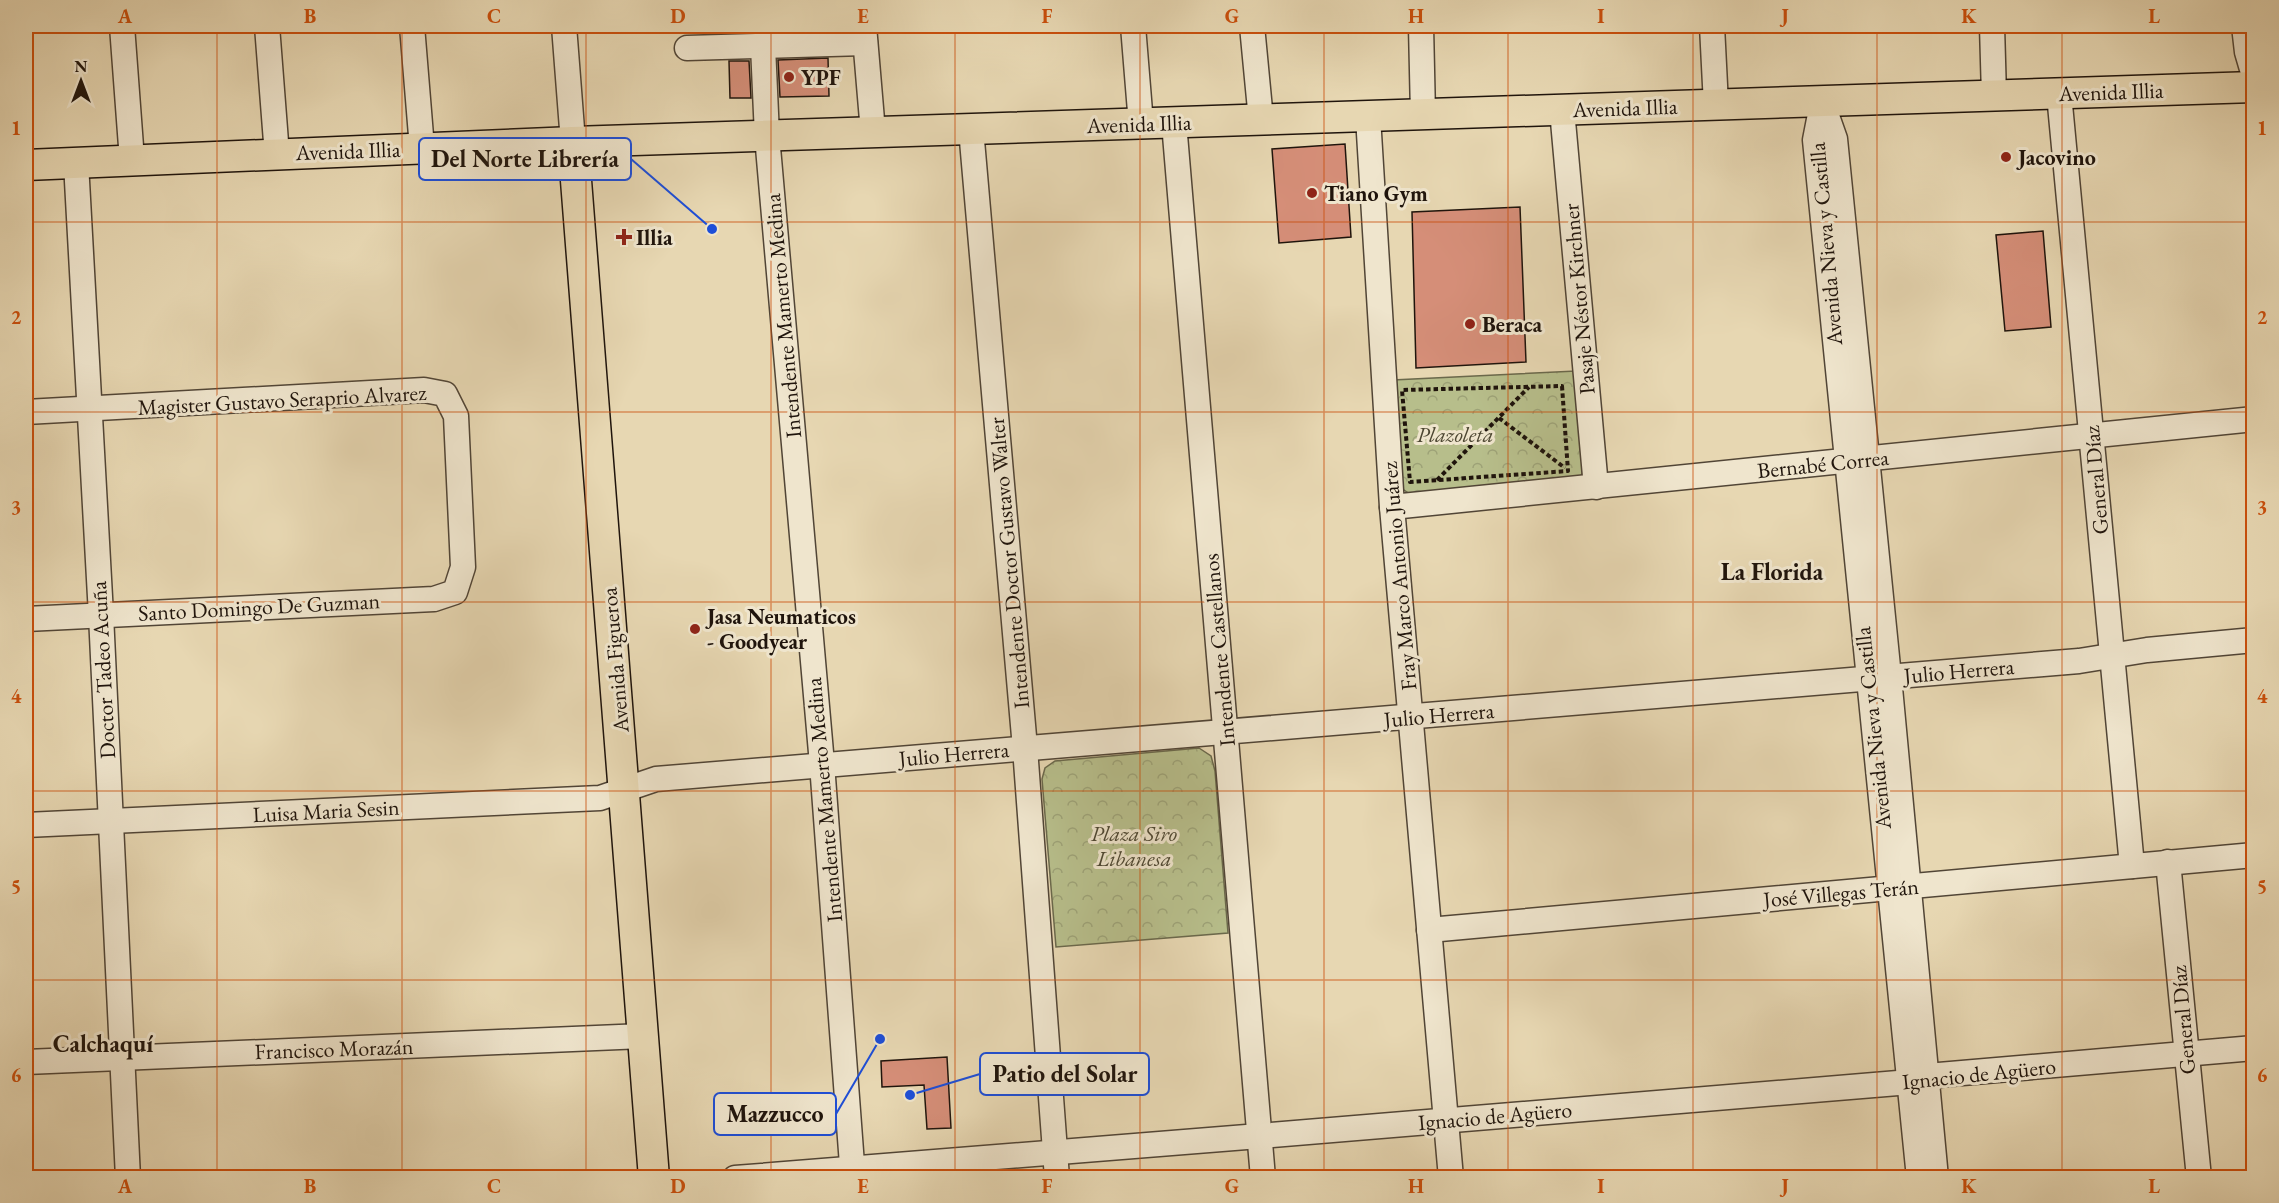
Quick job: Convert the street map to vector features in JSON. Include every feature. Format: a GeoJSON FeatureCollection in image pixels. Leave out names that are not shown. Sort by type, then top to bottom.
{"type":"FeatureCollection","features":[{"type":"Feature","properties":{"kind":"main road","name":"Avenida Illia"},"geometry":{"type":"LineString","coordinates":[[26,165],[573,142],[2253,87]]}},
{"type":"Feature","properties":{"kind":"main road","name":"Avenida Figueroa"},"geometry":{"type":"LineString","coordinates":[[573,142],[654,1178]]}},
{"type":"Feature","properties":{"kind":"street"},"geometry":{"type":"LineString","coordinates":[[122,26],[132,160]]}},
{"type":"Feature","properties":{"kind":"street"},"geometry":{"type":"LineString","coordinates":[[267,26],[277,154]]}},
{"type":"Feature","properties":{"kind":"street"},"geometry":{"type":"LineString","coordinates":[[412,26],[422,148]]}},
{"type":"Feature","properties":{"kind":"street"},"geometry":{"type":"LineString","coordinates":[[564,26],[573,142]]}},
{"type":"Feature","properties":{"kind":"street"},"geometry":{"type":"LineString","coordinates":[[1133,26],[1142,124]]}},
{"type":"Feature","properties":{"kind":"street"},"geometry":{"type":"LineString","coordinates":[[1252,26],[1261,120]]}},
{"type":"Feature","properties":{"kind":"street"},"geometry":{"type":"LineString","coordinates":[[1421,26],[1423,115]]}},
{"type":"Feature","properties":{"kind":"street"},"geometry":{"type":"LineString","coordinates":[[1712,26],[1716,105]]}},
{"type":"Feature","properties":{"kind":"street"},"geometry":{"type":"LineString","coordinates":[[1992,26],[1994,96]]}},
{"type":"Feature","properties":{"kind":"street"},"geometry":{"type":"LineString","coordinates":[[2244,26],[2253,76]]}},
{"type":"Feature","properties":{"kind":"street"},"geometry":{"type":"LineString","coordinates":[[687,48],[764,46],[864,34],[873,132]]}},
{"type":"Feature","properties":{"kind":"street","name":"Intendente Mamerto Medina"},"geometry":{"type":"LineString","coordinates":[[764,46],[767,136],[822,765],[853,1173]]}},
{"type":"Feature","properties":{"kind":"street","name":"General Díaz"},"geometry":{"type":"LineString","coordinates":[[2059,94],[2132,866]]}},
{"type":"Feature","properties":{"kind":"street","name":"Avenida Nieva y Castilla"},"geometry":{"type":"LineString","coordinates":[[1822,102],[1835,139],[1857,460],[1919,1079],[1936,1178]]}},
{"type":"Feature","properties":{"kind":"street","name":"Pasaje Néstor Kirchner"},"geometry":{"type":"LineString","coordinates":[[1562,110],[1596,487]]}},
{"type":"Feature","properties":{"kind":"street","name":"Fray Marco Antonio Juárez"},"geometry":{"type":"LineString","coordinates":[[1368,117],[1404,506],[1410,717],[1451,1178]]}},
{"type":"Feature","properties":{"kind":"street","name":"Intendente Castellanos"},"geometry":{"type":"LineString","coordinates":[[1174,123],[1263,1178]]}},
{"type":"Feature","properties":{"kind":"street","name":"Intendente Doctor Gustavo Walter"},"geometry":{"type":"LineString","coordinates":[[971,129],[1025,748],[1057,1178]]}},
{"type":"Feature","properties":{"kind":"street","name":"Doctor Tadeo Acuña"},"geometry":{"type":"LineString","coordinates":[[76,163],[101,615],[128,1178]]}},
{"type":"Feature","properties":{"kind":"street","name":"Magister Gustavo Seraprio Alvarez"},"geometry":{"type":"LineString","coordinates":[[26,412],[424,390],[445,394],[456,416],[463,567],[455,592]]}},
{"type":"Feature","properties":{"kind":"street","name":"Bernabé Correa"},"geometry":{"type":"LineString","coordinates":[[1404,506],[2253,419]]}},
{"type":"Feature","properties":{"kind":"street","name":"Santo Domingo De Guzman"},"geometry":{"type":"LineString","coordinates":[[26,619],[434,599],[455,592]]}},
{"type":"Feature","properties":{"kind":"street","name":"Julio Herrera"},"geometry":{"type":"LineString","coordinates":[[625,789],[656,779],[2079,661],[2113,655],[2253,640]]}},
{"type":"Feature","properties":{"kind":"street","name":"Luisa Maria Sesin"},"geometry":{"type":"LineString","coordinates":[[26,825],[600,798],[625,789]]}},
{"type":"Feature","properties":{"kind":"street","name":"José Villegas Terán"},"geometry":{"type":"LineString","coordinates":[[1429,930],[2253,855]]}},
{"type":"Feature","properties":{"kind":"street","name":"General Díaz"},"geometry":{"type":"LineString","coordinates":[[2168,862],[2199,1178]]}},
{"type":"Feature","properties":{"kind":"street","name":"Francisco Morazán"},"geometry":{"type":"LineString","coordinates":[[26,1062],[643,1036]]}},
{"type":"Feature","properties":{"kind":"street","name":"Ignacio de Agüero"},"geometry":{"type":"LineString","coordinates":[[735,1178],[853,1173],[1055,1152],[1919,1079],[2253,1048]]}},
{"type":"Feature","properties":{"kind":"street","name":"Avenida Nieva y Castilla"},"geometry":{"type":"LineString","coordinates":[[1919,1079],[1919,1178]]}},
{"type":"Feature","properties":{"kind":"path"},"geometry":{"type":"LineString","coordinates":[[1562,386],[1568,471],[1410,482],[1402,390],[1562,386]]}},
{"type":"Feature","properties":{"kind":"path"},"geometry":{"type":"LineString","coordinates":[[1404,506],[1437,480],[1528,387]]}},
{"type":"Feature","properties":{"kind":"path"},"geometry":{"type":"LineString","coordinates":[[1499,418],[1568,471],[1596,487]]}},
{"type":"Feature","properties":{"kind":"green space","name":"Plazoleta"},"geometry":{"type":"Polygon","coordinates":[[[1576,371],[1584,469],[1581,476],[1413,496],[1401,488],[1393,380],[1576,371]]]}},
{"type":"Feature","properties":{"kind":"green space","name":"Plaza Siro Libanesa"},"geometry":{"type":"Polygon","coordinates":[[[1199,748],[1211,756],[1215,771],[1228,933],[1056,947],[1042,779],[1045,768],[1055,761],[1199,748]]]}},
{"type":"Feature","properties":{"kind":"building"},"geometry":{"type":"Polygon","coordinates":[[[744,26],[811,26],[811,30],[744,32],[744,26]]]}},
{"type":"Feature","properties":{"kind":"building"},"geometry":{"type":"Polygon","coordinates":[[[828,58],[829,96],[780,97],[778,60],[828,58]]]}},
{"type":"Feature","properties":{"kind":"building"},"geometry":{"type":"Polygon","coordinates":[[[729,61],[749,61],[751,98],[730,98],[729,61]]]}},
{"type":"Feature","properties":{"kind":"building","name":"Tiano Gym"},"geometry":{"type":"Polygon","coordinates":[[[1345,144],[1351,237],[1279,243],[1272,149],[1345,144]]]}},
{"type":"Feature","properties":{"kind":"building","name":"Beraca"},"geometry":{"type":"Polygon","coordinates":[[[1520,207],[1526,362],[1416,368],[1412,212],[1520,207]]]}},
{"type":"Feature","properties":{"kind":"building"},"geometry":{"type":"Polygon","coordinates":[[[2043,231],[2051,327],[2005,331],[1996,235],[2043,231]]]}},
{"type":"Feature","properties":{"kind":"building"},"geometry":{"type":"Polygon","coordinates":[[[947,1057],[951,1128],[927,1129],[924,1085],[882,1087],[881,1061],[947,1057]]]}},
{"type":"Feature","properties":{"kind":"place","name":"YPF"},"geometry":{"type":"Point","coordinates":[789,77]}},
{"type":"Feature","properties":{"kind":"place","name":"Jacovino"},"geometry":{"type":"Point","coordinates":[2006,157]}},
{"type":"Feature","properties":{"kind":"place","name":"Tiano Gym"},"geometry":{"type":"Point","coordinates":[1312,193]}},
{"type":"Feature","properties":{"kind":"place","name":"Del Norte Librería"},"geometry":{"type":"Point","coordinates":[712,229]}},
{"type":"Feature","properties":{"kind":"place","name":"Illia"},"geometry":{"type":"Point","coordinates":[624,237]}},
{"type":"Feature","properties":{"kind":"place","name":"Beraca"},"geometry":{"type":"Point","coordinates":[1470,324]}},
{"type":"Feature","properties":{"kind":"place","name":"Jasa Neumaticos - Goodyear"},"geometry":{"type":"Point","coordinates":[695,629]}},
{"type":"Feature","properties":{"kind":"place","name":"Mazzucco"},"geometry":{"type":"Point","coordinates":[880,1039]}},
{"type":"Feature","properties":{"kind":"place","name":"Patio del Solar"},"geometry":{"type":"Point","coordinates":[910,1095]}},
{"type":"Feature","properties":{"kind":"district","name":"La Florida"},"geometry":{"type":"Point","coordinates":[1772,571]}},
{"type":"Feature","properties":{"kind":"district","name":"Calchaquí"},"geometry":{"type":"Point","coordinates":[103,1043]}}]}
